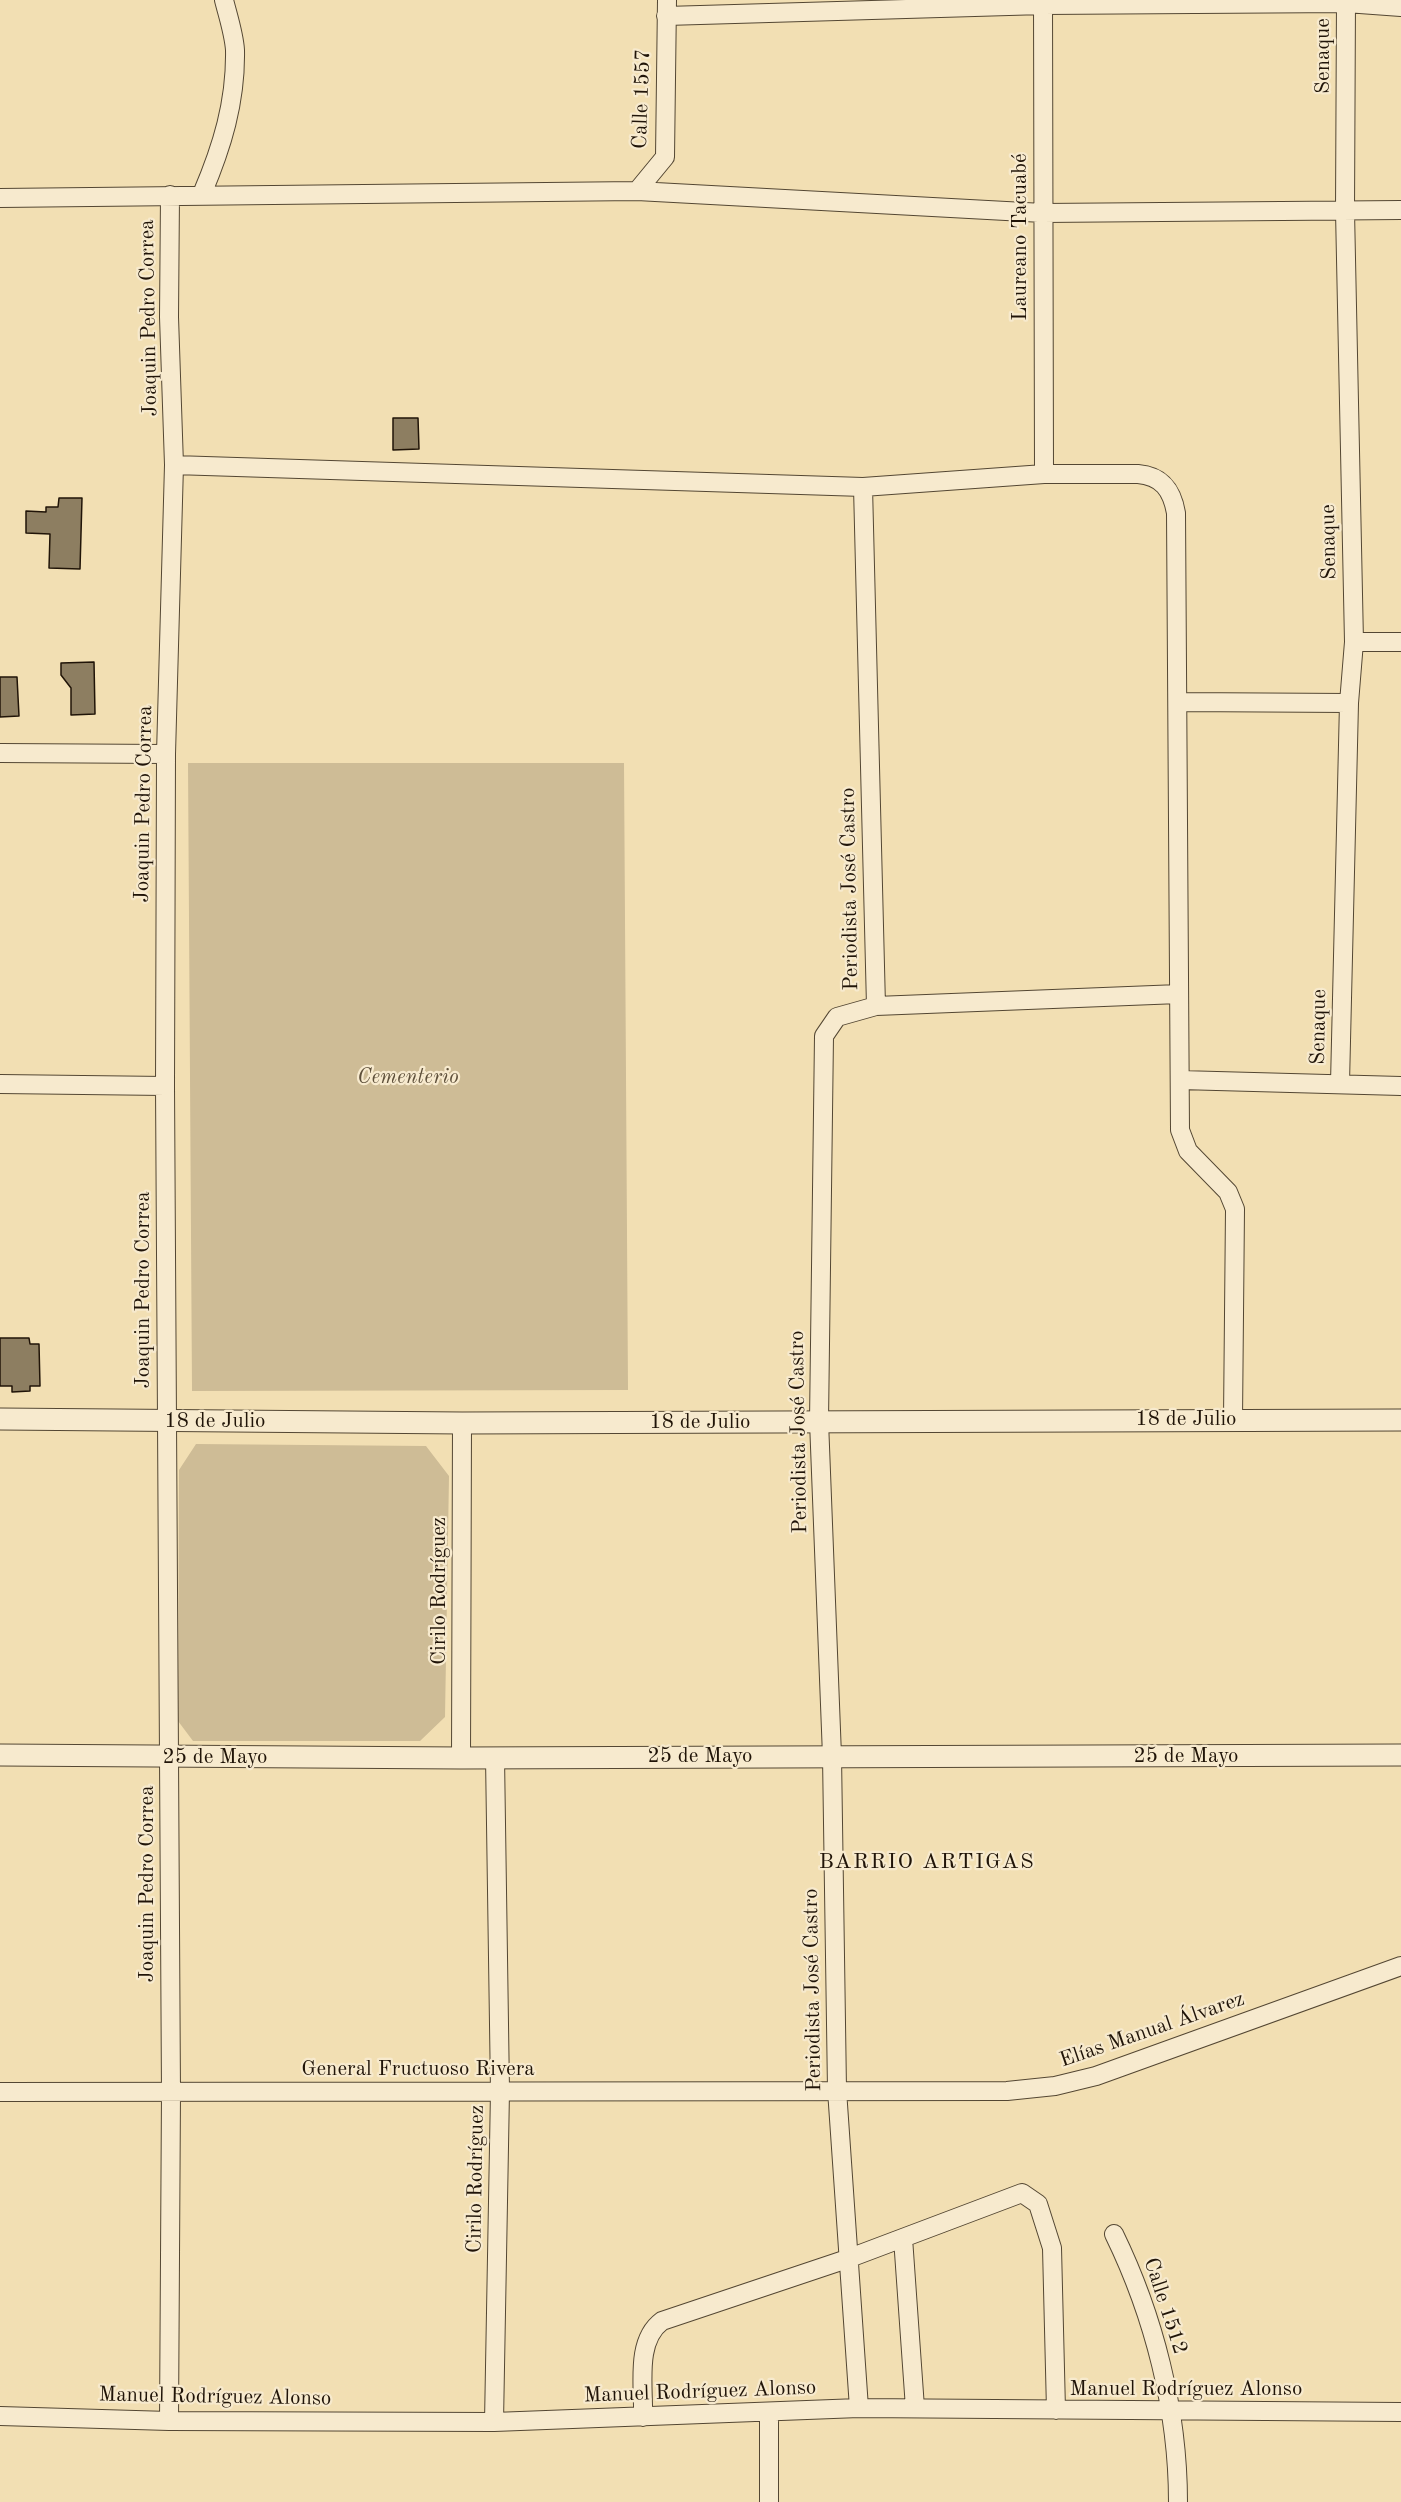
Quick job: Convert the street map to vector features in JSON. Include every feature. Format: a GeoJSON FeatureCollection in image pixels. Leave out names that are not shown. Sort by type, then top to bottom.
{"type":"FeatureCollection","features":[{"type":"Feature","properties":{"kind":"street"},"geometry":{"type":"LineString","coordinates":[[202,194],[219,154],[231,114],[235,48],[224,0]]}},
{"type":"Feature","properties":{"kind":"street"},"geometry":{"type":"LineString","coordinates":[[667,8],[1043,2],[1346,1],[1401,7]]}},
{"type":"Feature","properties":{"kind":"street","name":"Senaque"},"geometry":{"type":"LineString","coordinates":[[1340,1083],[1349,703],[1354,642],[1345,211],[1346,1]]}},
{"type":"Feature","properties":{"kind":"street","name":"Laureano Tacuabé"},"geometry":{"type":"LineString","coordinates":[[1043,2],[1044,474]]}},
{"type":"Feature","properties":{"kind":"street","name":"Calle 1557"},"geometry":{"type":"LineString","coordinates":[[638,191],[665,157],[667,8]]}},
{"type":"Feature","properties":{"kind":"street"},"geometry":{"type":"LineString","coordinates":[[0,198],[638,191],[1043,213],[1141,210],[1401,210]]}},
{"type":"Feature","properties":{"kind":"street","name":"Joaquin Pedro Correa"},"geometry":{"type":"LineString","coordinates":[[169,2421],[171,2092],[165,1086],[166,754],[174,465],[169,317],[170,195]]}},
{"type":"Feature","properties":{"kind":"street"},"geometry":{"type":"LineString","coordinates":[[174,465],[863,487],[1044,474],[1151,475],[1165,484],[1173,496],[1176,513],[1180,1130],[1188,1151],[1228,1192],[1235,1209],[1233,1419]]}},
{"type":"Feature","properties":{"kind":"street","name":"Periodista José Castro"},"geometry":{"type":"LineString","coordinates":[[859,2408],[837,2090],[831,1756],[819,1421],[824,1036],[837,1017],[876,1006],[863,487]]}},
{"type":"Feature","properties":{"kind":"street"},"geometry":{"type":"LineString","coordinates":[[1354,642],[1401,642]]}},
{"type":"Feature","properties":{"kind":"street"},"geometry":{"type":"LineString","coordinates":[[1178,702],[1349,703]]}},
{"type":"Feature","properties":{"kind":"street"},"geometry":{"type":"LineString","coordinates":[[0,753],[166,754]]}},
{"type":"Feature","properties":{"kind":"street"},"geometry":{"type":"LineString","coordinates":[[876,1006],[1179,994]]}},
{"type":"Feature","properties":{"kind":"street"},"geometry":{"type":"LineString","coordinates":[[1180,1080],[1401,1086]]}},
{"type":"Feature","properties":{"kind":"street"},"geometry":{"type":"LineString","coordinates":[[0,1084],[165,1086]]}},
{"type":"Feature","properties":{"kind":"street","name":"18 de Julio"},"geometry":{"type":"LineString","coordinates":[[0,1419],[462,1424],[1401,1419]]}},
{"type":"Feature","properties":{"kind":"street","name":"Cirilo Rodríguez"},"geometry":{"type":"LineString","coordinates":[[461,1758],[462,1424]]}},
{"type":"Feature","properties":{"kind":"street","name":"25 de Mayo"},"geometry":{"type":"LineString","coordinates":[[0,1755],[461,1758],[1401,1755]]}},
{"type":"Feature","properties":{"kind":"street","name":"Cirilo Rodríguez"},"geometry":{"type":"LineString","coordinates":[[494,2421],[500,2091],[495,1757]]}},
{"type":"Feature","properties":{"kind":"street","name":"Elías Manual Álvarez"},"geometry":{"type":"LineString","coordinates":[[837,2090],[952,2093],[1055,2086],[1096,2076],[1401,1966]]}},
{"type":"Feature","properties":{"kind":"street","name":"General Fructuoso Rivera"},"geometry":{"type":"LineString","coordinates":[[0,2092],[837,2090]]}},
{"type":"Feature","properties":{"kind":"street"},"geometry":{"type":"LineString","coordinates":[[643,2417],[644,2345],[653,2327],[662,2320],[847,2259],[1022,2193],[1038,2204],[1053,2248],[1056,2410]]}},
{"type":"Feature","properties":{"kind":"street","name":"Calle 1512"},"geometry":{"type":"LineString","coordinates":[[1114,2234],[1132,2271],[1160,2361],[1170,2412],[1178,2502]]}},
{"type":"Feature","properties":{"kind":"street"},"geometry":{"type":"LineString","coordinates":[[903,2238],[915,2408]]}},
{"type":"Feature","properties":{"kind":"street","name":"Manuel Rodríguez Alonso"},"geometry":{"type":"LineString","coordinates":[[0,2416],[169,2421],[494,2421],[859,2408],[1401,2412]]}},
{"type":"Feature","properties":{"kind":"street"},"geometry":{"type":"LineString","coordinates":[[769,2413],[770,2502]]}},
{"type":"Feature","properties":{"kind":"green space","name":"Cementerio"},"geometry":{"type":"Polygon","coordinates":[[[188,763],[624,763],[628,1390],[192,1391],[188,763]]]}},
{"type":"Feature","properties":{"kind":"green space"},"geometry":{"type":"Polygon","coordinates":[[[196,1444],[426,1446],[449,1476],[445,1717],[420,1741],[193,1741],[178,1721],[179,1470],[196,1444]]]}},
{"type":"Feature","properties":{"kind":"building"},"geometry":{"type":"Polygon","coordinates":[[[393,418],[418,418],[419,449],[393,450],[393,418]]]}},
{"type":"Feature","properties":{"kind":"building"},"geometry":{"type":"Polygon","coordinates":[[[59,498],[82,498],[80,569],[49,568],[50,534],[26,533],[26,511],[46,512],[46,507],[58,507],[59,498]]]}},
{"type":"Feature","properties":{"kind":"building"},"geometry":{"type":"Polygon","coordinates":[[[94,662],[95,714],[71,715],[71,688],[61,675],[61,663],[94,662]]]}},
{"type":"Feature","properties":{"kind":"building"},"geometry":{"type":"Polygon","coordinates":[[[0,677],[17,677],[19,716],[0,717],[0,677]]]}},
{"type":"Feature","properties":{"kind":"building"},"geometry":{"type":"Polygon","coordinates":[[[0,1338],[29,1338],[30,1344],[39,1344],[40,1386],[30,1386],[30,1391],[12,1392],[12,1386],[0,1386],[0,1338]]]}},
{"type":"Feature","properties":{"kind":"district","name":"BARRIO ARTIGAS"},"geometry":{"type":"Point","coordinates":[927,1862]}}]}
